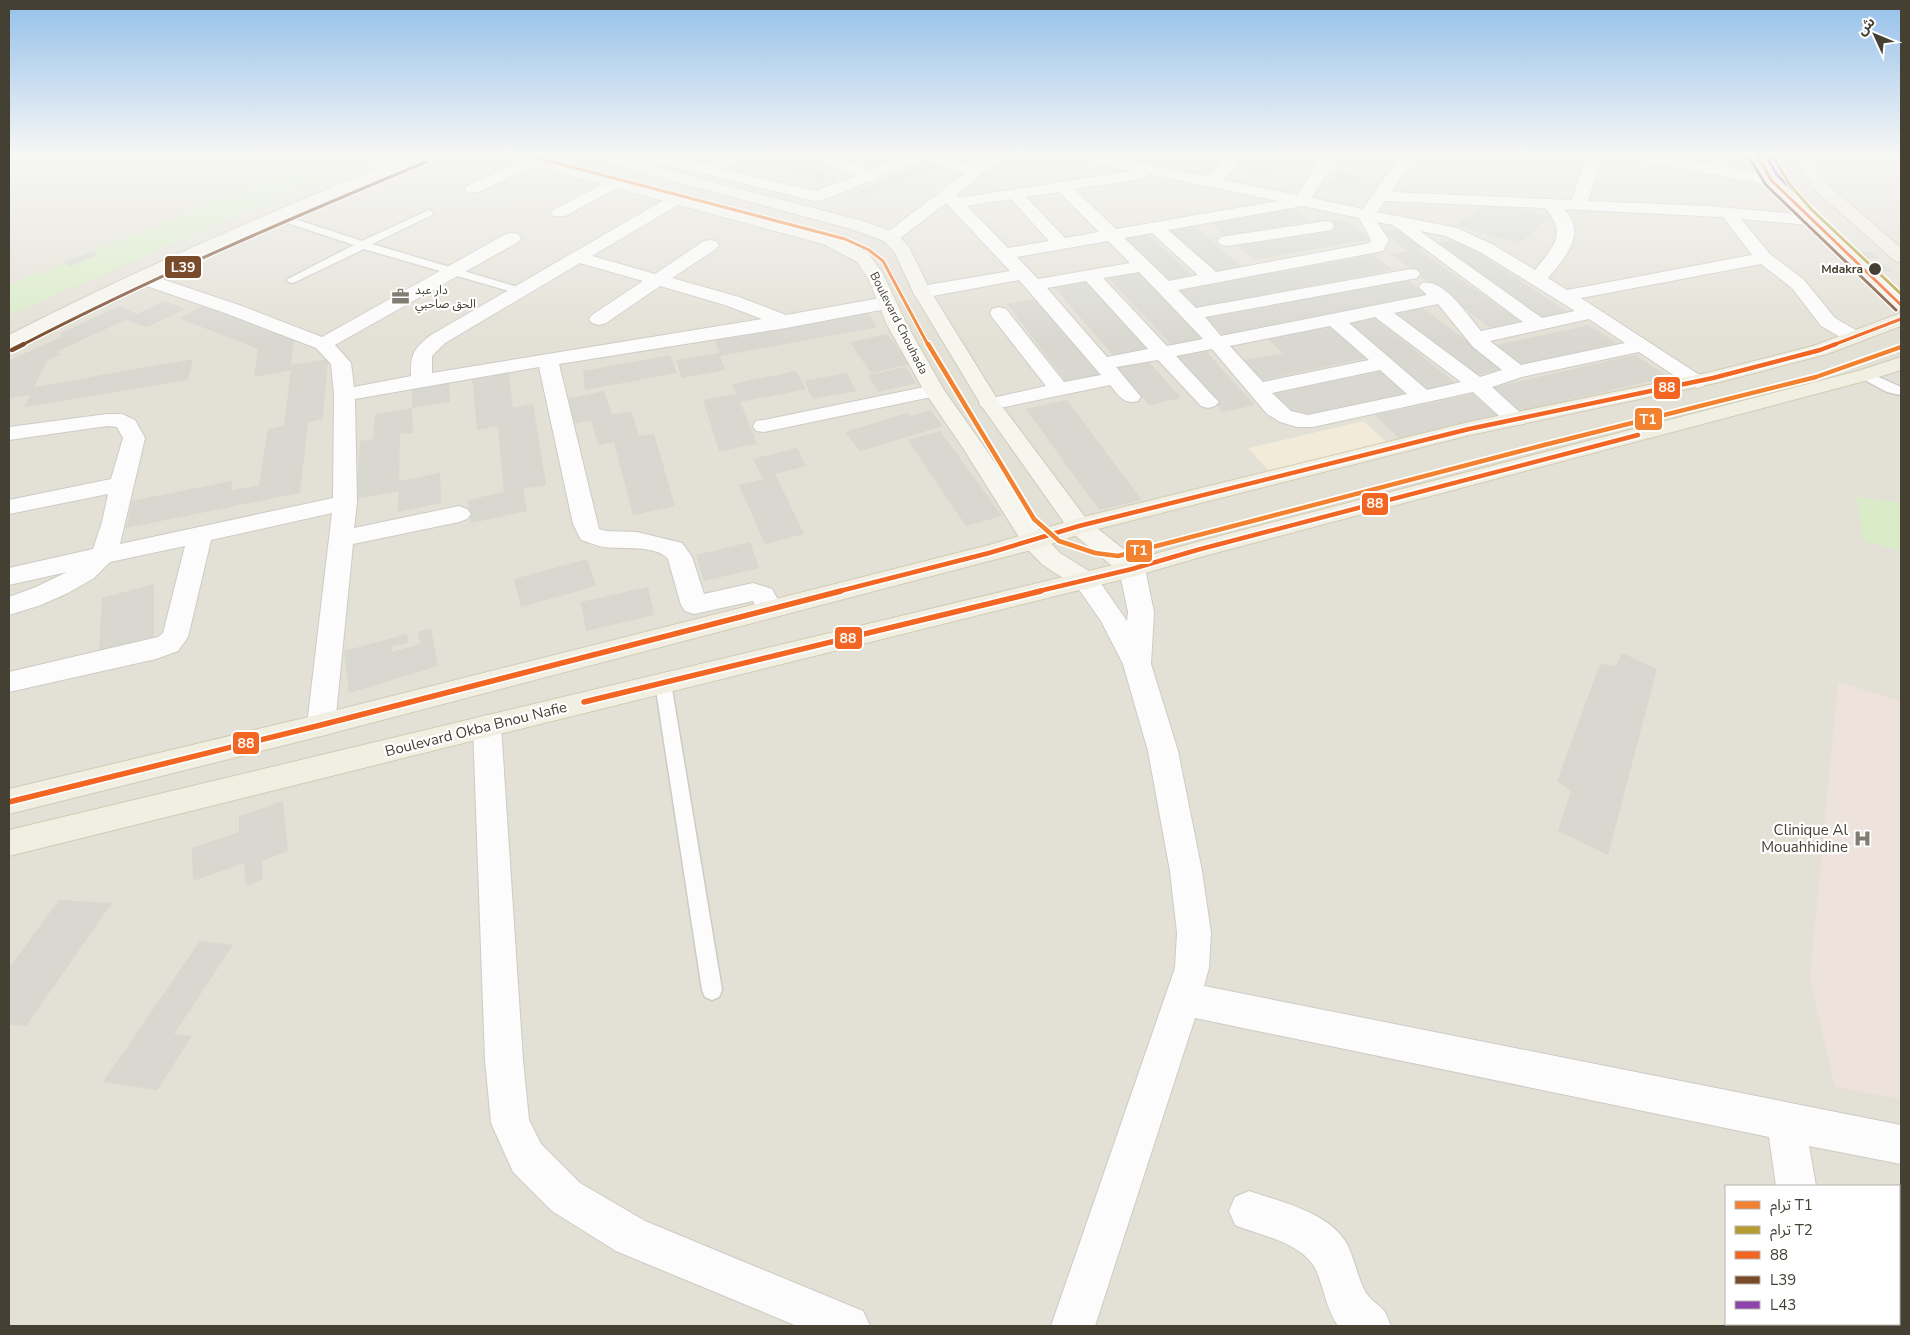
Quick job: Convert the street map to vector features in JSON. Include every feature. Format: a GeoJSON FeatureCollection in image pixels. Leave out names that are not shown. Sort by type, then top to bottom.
{"type":"FeatureCollection","features":[{"type":"Feature","properties":{"kind":"main road"},"geometry":{"type":"LineString","coordinates":[[1810,217],[1901,305]]}},
{"type":"Feature","properties":{"kind":"main road"},"geometry":{"type":"LineString","coordinates":[[1856,217],[1901,257]]}},
{"type":"Feature","properties":{"kind":"main road"},"geometry":{"type":"LineString","coordinates":[[9,802],[321,725],[696,616],[770,609],[1034,541],[1079,526],[1516,419],[1697,382],[1820,350],[1901,319]]}},
{"type":"Feature","properties":{"kind":"main road","name":"Boulevard Okba Bnou Nafie"},"geometry":{"type":"LineString","coordinates":[[9,843],[1086,581],[1865,375],[1901,363]]}},
{"type":"Feature","properties":{"kind":"street"},"geometry":{"type":"LineString","coordinates":[[9,343],[57,317],[273,217]]}},
{"type":"Feature","properties":{"kind":"street"},"geometry":{"type":"LineString","coordinates":[[422,380],[420,356],[424,348],[645,217]]}},
{"type":"Feature","properties":{"kind":"street","name":"Boulevard Chouhada"},"geometry":{"type":"LineString","coordinates":[[745,217],[829,240],[844,246],[863,258],[877,278],[886,303],[934,391],[974,448],[1034,541],[1042,552],[1057,564],[1086,581]]}},
{"type":"Feature","properties":{"kind":"street"},"geometry":{"type":"LineString","coordinates":[[830,217],[890,237],[902,251],[922,292],[990,404],[1079,526],[1132,569],[1141,612],[1137,664]]}},
{"type":"Feature","properties":{"kind":"street"},"geometry":{"type":"LineString","coordinates":[[890,237],[922,217]]}},
{"type":"Feature","properties":{"kind":"street"},"geometry":{"type":"LineString","coordinates":[[968,217],[1028,279],[1131,397]]}},
{"type":"Feature","properties":{"kind":"street"},"geometry":{"type":"LineString","coordinates":[[1036,217],[1061,244]]}},
{"type":"Feature","properties":{"kind":"street"},"geometry":{"type":"LineString","coordinates":[[1094,217],[1141,266],[1192,314],[1257,390],[1282,416],[1302,422],[1477,385],[1517,372],[1641,346]]}},
{"type":"Feature","properties":{"kind":"street"},"geometry":{"type":"LineString","coordinates":[[1003,254],[1211,217]]}},
{"type":"Feature","properties":{"kind":"street"},"geometry":{"type":"LineString","coordinates":[[1368,217],[1380,240],[1378,247]]}},
{"type":"Feature","properties":{"kind":"street"},"geometry":{"type":"LineString","coordinates":[[1382,217],[1451,232],[1473,241],[1592,313],[1697,382]]}},
{"type":"Feature","properties":{"kind":"street"},"geometry":{"type":"LineString","coordinates":[[1537,280],[1557,254],[1567,234],[1562,217]]}},
{"type":"Feature","properties":{"kind":"street"},"geometry":{"type":"LineString","coordinates":[[1731,217],[1764,258],[1798,284],[1828,322],[1854,337]]}},
{"type":"Feature","properties":{"kind":"street"},"geometry":{"type":"LineString","coordinates":[[1780,217],[1812,220]]}},
{"type":"Feature","properties":{"kind":"street"},"geometry":{"type":"LineString","coordinates":[[1201,219],[1260,269]]}},
{"type":"Feature","properties":{"kind":"street"},"geometry":{"type":"LineString","coordinates":[[1393,219],[1538,324]]}},
{"type":"Feature","properties":{"kind":"street"},"geometry":{"type":"LineString","coordinates":[[1227,241],[1326,226]]}},
{"type":"Feature","properties":{"kind":"street"},"geometry":{"type":"LineString","coordinates":[[1155,227],[1212,278]]}},
{"type":"Feature","properties":{"kind":"street"},"geometry":{"type":"LineString","coordinates":[[323,344],[512,238]]}},
{"type":"Feature","properties":{"kind":"street"},"geometry":{"type":"LineString","coordinates":[[599,319],[710,245]]}},
{"type":"Feature","properties":{"kind":"street"},"geometry":{"type":"LineString","coordinates":[[1164,287],[1378,247]]}},
{"type":"Feature","properties":{"kind":"street"},"geometry":{"type":"LineString","coordinates":[[1378,247],[1410,274],[1442,297],[1476,338],[1517,372]]}},
{"type":"Feature","properties":{"kind":"street"},"geometry":{"type":"LineString","coordinates":[[577,257],[732,301],[786,322]]}},
{"type":"Feature","properties":{"kind":"street"},"geometry":{"type":"LineString","coordinates":[[1562,296],[1764,258]]}},
{"type":"Feature","properties":{"kind":"street"},"geometry":{"type":"LineString","coordinates":[[922,292],[1028,279],[1090,275],[1141,266]]}},
{"type":"Feature","properties":{"kind":"street"},"geometry":{"type":"LineString","coordinates":[[1192,314],[1410,274]]}},
{"type":"Feature","properties":{"kind":"street"},"geometry":{"type":"LineString","coordinates":[[1090,275],[1208,402]]}},
{"type":"Feature","properties":{"kind":"street"},"geometry":{"type":"LineString","coordinates":[[141,278],[232,309],[323,344],[341,363],[344,395],[345,503],[321,725]]}},
{"type":"Feature","properties":{"kind":"street"},"geometry":{"type":"LineString","coordinates":[[990,404],[1059,389],[1162,352],[1334,320],[1442,297]]}},
{"type":"Feature","properties":{"kind":"street"},"geometry":{"type":"LineString","coordinates":[[344,395],[422,380],[786,322],[886,303]]}},
{"type":"Feature","properties":{"kind":"street"},"geometry":{"type":"LineString","coordinates":[[1378,310],[1477,385],[1516,419]]}},
{"type":"Feature","properties":{"kind":"street"},"geometry":{"type":"LineString","coordinates":[[1000,313],[1059,389]]}},
{"type":"Feature","properties":{"kind":"street"},"geometry":{"type":"LineString","coordinates":[[1476,338],[1592,313]]}},
{"type":"Feature","properties":{"kind":"street"},"geometry":{"type":"LineString","coordinates":[[1334,320],[1423,397]]}},
{"type":"Feature","properties":{"kind":"street"},"geometry":{"type":"LineString","coordinates":[[548,360],[585,524],[590,534],[604,539],[637,540],[673,549],[680,557],[696,616]]}},
{"type":"Feature","properties":{"kind":"street"},"geometry":{"type":"LineString","coordinates":[[1257,390],[1384,363]]}},
{"type":"Feature","properties":{"kind":"street"},"geometry":{"type":"LineString","coordinates":[[764,426],[934,391]]}},
{"type":"Feature","properties":{"kind":"street"},"geometry":{"type":"LineString","coordinates":[[9,433],[106,420],[123,420],[129,425],[134,438],[115,520],[102,556],[61,587],[34,599],[9,606]]}},
{"type":"Feature","properties":{"kind":"street"},"geometry":{"type":"LineString","coordinates":[[9,507],[122,484]]}},
{"type":"Feature","properties":{"kind":"street"},"geometry":{"type":"LineString","coordinates":[[9,576],[345,503]]}},
{"type":"Feature","properties":{"kind":"street"},"geometry":{"type":"LineString","coordinates":[[342,538],[458,514]]}},
{"type":"Feature","properties":{"kind":"street"},"geometry":{"type":"LineString","coordinates":[[9,682],[156,649],[168,644],[175,638],[200,536]]}},
{"type":"Feature","properties":{"kind":"street"},"geometry":{"type":"LineString","coordinates":[[1073,1326],[1192,968],[1194,933],[1188,880],[1163,751],[1137,664],[1112,617],[1086,581]]}},
{"type":"Feature","properties":{"kind":"street"},"geometry":{"type":"LineString","coordinates":[[487,726],[504,1060],[510,1123],[527,1158],[566,1197],[631,1236],[848,1326]]}},
{"type":"Feature","properties":{"kind":"street"},"geometry":{"type":"LineString","coordinates":[[1182,999],[1901,1144]]}},
{"type":"Feature","properties":{"kind":"street"},"geometry":{"type":"LineString","coordinates":[[1786,1122],[1796,1185]]}},
{"type":"Feature","properties":{"kind":"street"},"geometry":{"type":"LineString","coordinates":[[1249,1211],[1316,1238],[1334,1260],[1353,1313],[1369,1326]]}},
{"type":"Feature","properties":{"kind":"lane"},"geometry":{"type":"LineString","coordinates":[[280,217],[362,245],[520,291]]}},
{"type":"Feature","properties":{"kind":"lane"},"geometry":{"type":"LineString","coordinates":[[291,280],[420,217]]}},
{"type":"Feature","properties":{"kind":"lane"},"geometry":{"type":"LineString","coordinates":[[1865,375],[1891,389],[1901,391]]}},
{"type":"Feature","properties":{"kind":"lane"},"geometry":{"type":"LineString","coordinates":[[663,683],[712,990]]}},
{"type":"Feature","properties":{"kind":"shaded area"},"geometry":{"type":"Polygon","coordinates":[[[9,217],[1901,217],[1901,1326],[9,1326],[9,217]]]}},
{"type":"Feature","properties":{"kind":"shaded area"},"geometry":{"type":"Polygon","coordinates":[[[1364,421],[1386,442],[1269,471],[1248,448],[1364,421]]]}},
{"type":"Feature","properties":{"kind":"shaded area","name":"Clinique Al Mouahhidine"},"geometry":{"type":"Polygon","coordinates":[[[1838,682],[1901,701],[1901,1099],[1835,1087],[1810,978],[1838,682]]]}},
{"type":"Feature","properties":{"kind":"green space"},"geometry":{"type":"Polygon","coordinates":[[[177,217],[236,217],[9,315],[9,285],[177,217]]]}},
{"type":"Feature","properties":{"kind":"green space"},"geometry":{"type":"Polygon","coordinates":[[[1857,497],[1901,503],[1901,550],[1863,541],[1857,497]]]}},
{"type":"Feature","properties":{"kind":"building"},"geometry":{"type":"Polygon","coordinates":[[[1235,217],[1305,217],[1310,221],[1226,236],[1209,222],[1235,217]]]}},
{"type":"Feature","properties":{"kind":"building"},"geometry":{"type":"Polygon","coordinates":[[[1467,217],[1550,217],[1518,244],[1457,225],[1467,217]]]}},
{"type":"Feature","properties":{"kind":"building"},"geometry":{"type":"Polygon","coordinates":[[[1344,219],[1371,239],[1254,260],[1237,245],[1334,229],[1325,222],[1344,219]]]}},
{"type":"Feature","properties":{"kind":"building"},"geometry":{"type":"Polygon","coordinates":[[[1195,226],[1242,267],[1213,272],[1168,231],[1195,226]]]}},
{"type":"Feature","properties":{"kind":"building"},"geometry":{"type":"Polygon","coordinates":[[[1401,228],[1428,247],[1418,249],[1524,324],[1495,331],[1391,254],[1408,251],[1381,232],[1401,228]]]}},
{"type":"Feature","properties":{"kind":"building"},"geometry":{"type":"Polygon","coordinates":[[[1148,234],[1193,276],[1164,281],[1121,239],[1148,234]]]}},
{"type":"Feature","properties":{"kind":"building"},"geometry":{"type":"Polygon","coordinates":[[[1460,239],[1571,314],[1541,320],[1433,244],[1460,239]]]}},
{"type":"Feature","properties":{"kind":"building"},"geometry":{"type":"Polygon","coordinates":[[[1860,251],[1871,252],[1879,258],[1867,258],[1860,251]]]}},
{"type":"Feature","properties":{"kind":"building"},"geometry":{"type":"Polygon","coordinates":[[[90,252],[99,254],[71,266],[63,263],[90,252]]]}},
{"type":"Feature","properties":{"kind":"building"},"geometry":{"type":"Polygon","coordinates":[[[1373,255],[1393,270],[1195,308],[1176,291],[1373,255]]]}},
{"type":"Feature","properties":{"kind":"building"},"geometry":{"type":"Polygon","coordinates":[[[1874,264],[1885,265],[1893,272],[1882,271],[1874,264]]]}},
{"type":"Feature","properties":{"kind":"building"},"geometry":{"type":"Polygon","coordinates":[[[1135,270],[1207,340],[1174,347],[1105,275],[1135,270]]]}},
{"type":"Feature","properties":{"kind":"building"},"geometry":{"type":"Polygon","coordinates":[[[1087,278],[1152,350],[1116,358],[1051,284],[1087,278]]]}},
{"type":"Feature","properties":{"kind":"building"},"geometry":{"type":"Polygon","coordinates":[[[1406,279],[1428,295],[1225,336],[1206,318],[1406,279]]]}},
{"type":"Feature","properties":{"kind":"building"},"geometry":{"type":"Polygon","coordinates":[[[1039,298],[1101,377],[1067,383],[1007,304],[1039,298]]]}},
{"type":"Feature","properties":{"kind":"building"},"geometry":{"type":"Polygon","coordinates":[[[164,301],[185,309],[147,327],[125,320],[56,352],[61,354],[47,361],[34,387],[193,359],[188,380],[24,407],[31,395],[9,398],[10,360],[63,336],[59,334],[119,306],[138,314],[164,301]]]}},
{"type":"Feature","properties":{"kind":"building"},"geometry":{"type":"Polygon","coordinates":[[[207,304],[294,337],[291,365],[328,359],[323,419],[308,422],[300,493],[126,528],[132,501],[232,481],[231,491],[259,485],[268,429],[284,426],[291,370],[254,377],[258,349],[179,318],[207,304]]]}},
{"type":"Feature","properties":{"kind":"building"},"geometry":{"type":"Polygon","coordinates":[[[1420,306],[1504,369],[1471,376],[1389,312],[1420,306]]]}},
{"type":"Feature","properties":{"kind":"building"},"geometry":{"type":"Polygon","coordinates":[[[865,309],[877,327],[720,356],[725,370],[682,378],[676,360],[719,353],[714,337],[865,309]]]}},
{"type":"Feature","properties":{"kind":"building"},"geometry":{"type":"Polygon","coordinates":[[[1372,316],[1458,385],[1425,392],[1342,322],[1372,316]]]}},
{"type":"Feature","properties":{"kind":"building"},"geometry":{"type":"Polygon","coordinates":[[[1328,325],[1367,358],[1258,381],[1237,361],[1283,353],[1266,337],[1328,325]]]}},
{"type":"Feature","properties":{"kind":"building"},"geometry":{"type":"Polygon","coordinates":[[[1589,325],[1616,343],[1515,367],[1488,347],[1589,325]]]}},
{"type":"Feature","properties":{"kind":"building"},"geometry":{"type":"Polygon","coordinates":[[[887,334],[909,364],[871,373],[850,342],[887,334]]]}},
{"type":"Feature","properties":{"kind":"building"},"geometry":{"type":"Polygon","coordinates":[[[1205,350],[1255,405],[1223,412],[1172,356],[1205,350]]]}},
{"type":"Feature","properties":{"kind":"building"},"geometry":{"type":"Polygon","coordinates":[[[670,355],[677,373],[585,390],[583,371],[670,355]]]}},
{"type":"Feature","properties":{"kind":"building"},"geometry":{"type":"Polygon","coordinates":[[[1635,355],[1668,377],[1516,412],[1486,389],[1635,355]]]}},
{"type":"Feature","properties":{"kind":"building"},"geometry":{"type":"Polygon","coordinates":[[[1147,360],[1181,398],[1149,405],[1116,366],[1147,360]]]}},
{"type":"Feature","properties":{"kind":"building"},"geometry":{"type":"Polygon","coordinates":[[[906,367],[916,383],[878,392],[868,375],[906,367]]]}},
{"type":"Feature","properties":{"kind":"building"},"geometry":{"type":"Polygon","coordinates":[[[508,370],[513,408],[533,404],[546,485],[523,489],[527,511],[471,523],[468,500],[504,492],[498,426],[477,430],[472,376],[508,370]]]}},
{"type":"Feature","properties":{"kind":"building"},"geometry":{"type":"Polygon","coordinates":[[[796,371],[806,389],[740,402],[757,444],[719,451],[703,400],[737,394],[732,384],[796,371]]]}},
{"type":"Feature","properties":{"kind":"building"},"geometry":{"type":"Polygon","coordinates":[[[1383,371],[1409,393],[1295,417],[1273,394],[1383,371]]]}},
{"type":"Feature","properties":{"kind":"building"},"geometry":{"type":"Polygon","coordinates":[[[847,373],[856,391],[813,399],[804,381],[847,373]]]}},
{"type":"Feature","properties":{"kind":"building"},"geometry":{"type":"Polygon","coordinates":[[[449,378],[450,402],[412,408],[412,384],[449,378]]]}},
{"type":"Feature","properties":{"kind":"building"},"geometry":{"type":"Polygon","coordinates":[[[604,391],[612,415],[631,411],[639,436],[654,434],[675,506],[633,515],[614,442],[598,445],[591,420],[571,424],[565,399],[604,391]]]}},
{"type":"Feature","properties":{"kind":"building"},"geometry":{"type":"Polygon","coordinates":[[[1472,394],[1500,417],[1400,439],[1375,415],[1472,394]]]}},
{"type":"Feature","properties":{"kind":"building"},"geometry":{"type":"Polygon","coordinates":[[[1067,400],[1142,500],[1099,510],[1026,409],[1067,400]]]}},
{"type":"Feature","properties":{"kind":"building"},"geometry":{"type":"Polygon","coordinates":[[[412,408],[413,433],[400,434],[399,481],[440,473],[441,503],[397,512],[399,491],[356,499],[360,441],[373,439],[375,414],[412,408]]]}},
{"type":"Feature","properties":{"kind":"building"},"geometry":{"type":"Polygon","coordinates":[[[930,410],[943,426],[860,451],[845,432],[908,413],[910,416],[930,410]]]}},
{"type":"Feature","properties":{"kind":"building"},"geometry":{"type":"Polygon","coordinates":[[[940,431],[1002,516],[966,526],[908,440],[940,431]]]}},
{"type":"Feature","properties":{"kind":"building"},"geometry":{"type":"Polygon","coordinates":[[[797,448],[806,466],[775,474],[804,534],[765,544],[739,485],[763,479],[753,459],[797,448]]]}},
{"type":"Feature","properties":{"kind":"building"},"geometry":{"type":"Polygon","coordinates":[[[750,542],[759,568],[704,581],[696,555],[750,542]]]}},
{"type":"Feature","properties":{"kind":"building"},"geometry":{"type":"Polygon","coordinates":[[[587,559],[596,586],[521,607],[514,579],[587,559]]]}},
{"type":"Feature","properties":{"kind":"building"},"geometry":{"type":"Polygon","coordinates":[[[154,584],[154,637],[99,651],[102,598],[154,584]]]}},
{"type":"Feature","properties":{"kind":"building"},"geometry":{"type":"Polygon","coordinates":[[[648,587],[654,615],[586,631],[581,602],[648,587]]]}},
{"type":"Feature","properties":{"kind":"building"},"geometry":{"type":"Polygon","coordinates":[[[431,629],[438,666],[349,693],[344,651],[407,634],[408,643],[391,647],[392,652],[420,644],[418,632],[431,629]]]}},
{"type":"Feature","properties":{"kind":"building"},"geometry":{"type":"Polygon","coordinates":[[[1622,653],[1657,669],[1608,855],[1558,831],[1571,791],[1557,781],[1600,664],[1616,666],[1622,653]]]}},
{"type":"Feature","properties":{"kind":"building"},"geometry":{"type":"Polygon","coordinates":[[[283,801],[288,851],[262,861],[263,879],[246,886],[244,863],[193,881],[192,848],[239,832],[239,816],[283,801]]]}},
{"type":"Feature","properties":{"kind":"building"},"geometry":{"type":"Polygon","coordinates":[[[59,900],[112,903],[26,1026],[9,1025],[9,968],[59,900]]]}},
{"type":"Feature","properties":{"kind":"building"},"geometry":{"type":"Polygon","coordinates":[[[200,941],[233,945],[174,1034],[192,1036],[157,1090],[103,1082],[200,941]]]}},
{"type":"Feature","properties":{"kind":"tram line","name":"T1"},"geometry":{"type":"LineString","coordinates":[[763,217],[845,239],[869,250],[883,261],[938,363],[1034,519],[1059,541],[1095,553],[1118,556],[1544,445],[1816,377],[1901,347]]}},
{"type":"Feature","properties":{"kind":"tram line","name":"T2"},"geometry":{"type":"LineString","coordinates":[[1820,217],[1901,294]]}},
{"type":"Feature","properties":{"kind":"transit line","name":"L39"},"geometry":{"type":"LineString","coordinates":[[12,350],[165,275],[294,217]]}},
{"type":"Feature","properties":{"kind":"transit line","name":"L39"},"geometry":{"type":"LineString","coordinates":[[1800,217],[1896,310]]}},
{"type":"Feature","properties":{"kind":"transit line","name":"88"},"geometry":{"type":"LineString","coordinates":[[1810,217],[1901,305]]}},
{"type":"Feature","properties":{"kind":"transit line","name":"L43"},"geometry":{"type":"LineString","coordinates":[[1821,217],[1901,295]]}},
{"type":"Feature","properties":{"kind":"transit line","name":"88"},"geometry":{"type":"LineString","coordinates":[[9,802],[321,725],[989,553],[1079,526],[1469,429],[1713,378],[1820,350],[1901,319]]}},
{"type":"Feature","properties":{"kind":"transit line","name":"88"},"geometry":{"type":"LineString","coordinates":[[584,702],[1132,569],[1197,550],[1638,435]]}},
{"type":"Feature","properties":{"kind":"place","name":"Mdakra"},"geometry":{"type":"Point","coordinates":[1875,269]}},
{"type":"Feature","properties":{"kind":"place","name":"دار عبد الحق صاحبي"},"geometry":{"type":"Point","coordinates":[401,297]}},
{"type":"Feature","properties":{"kind":"place","name":"Clinique Al Mouahhidine"},"geometry":{"type":"Point","coordinates":[1862,839]}}]}
